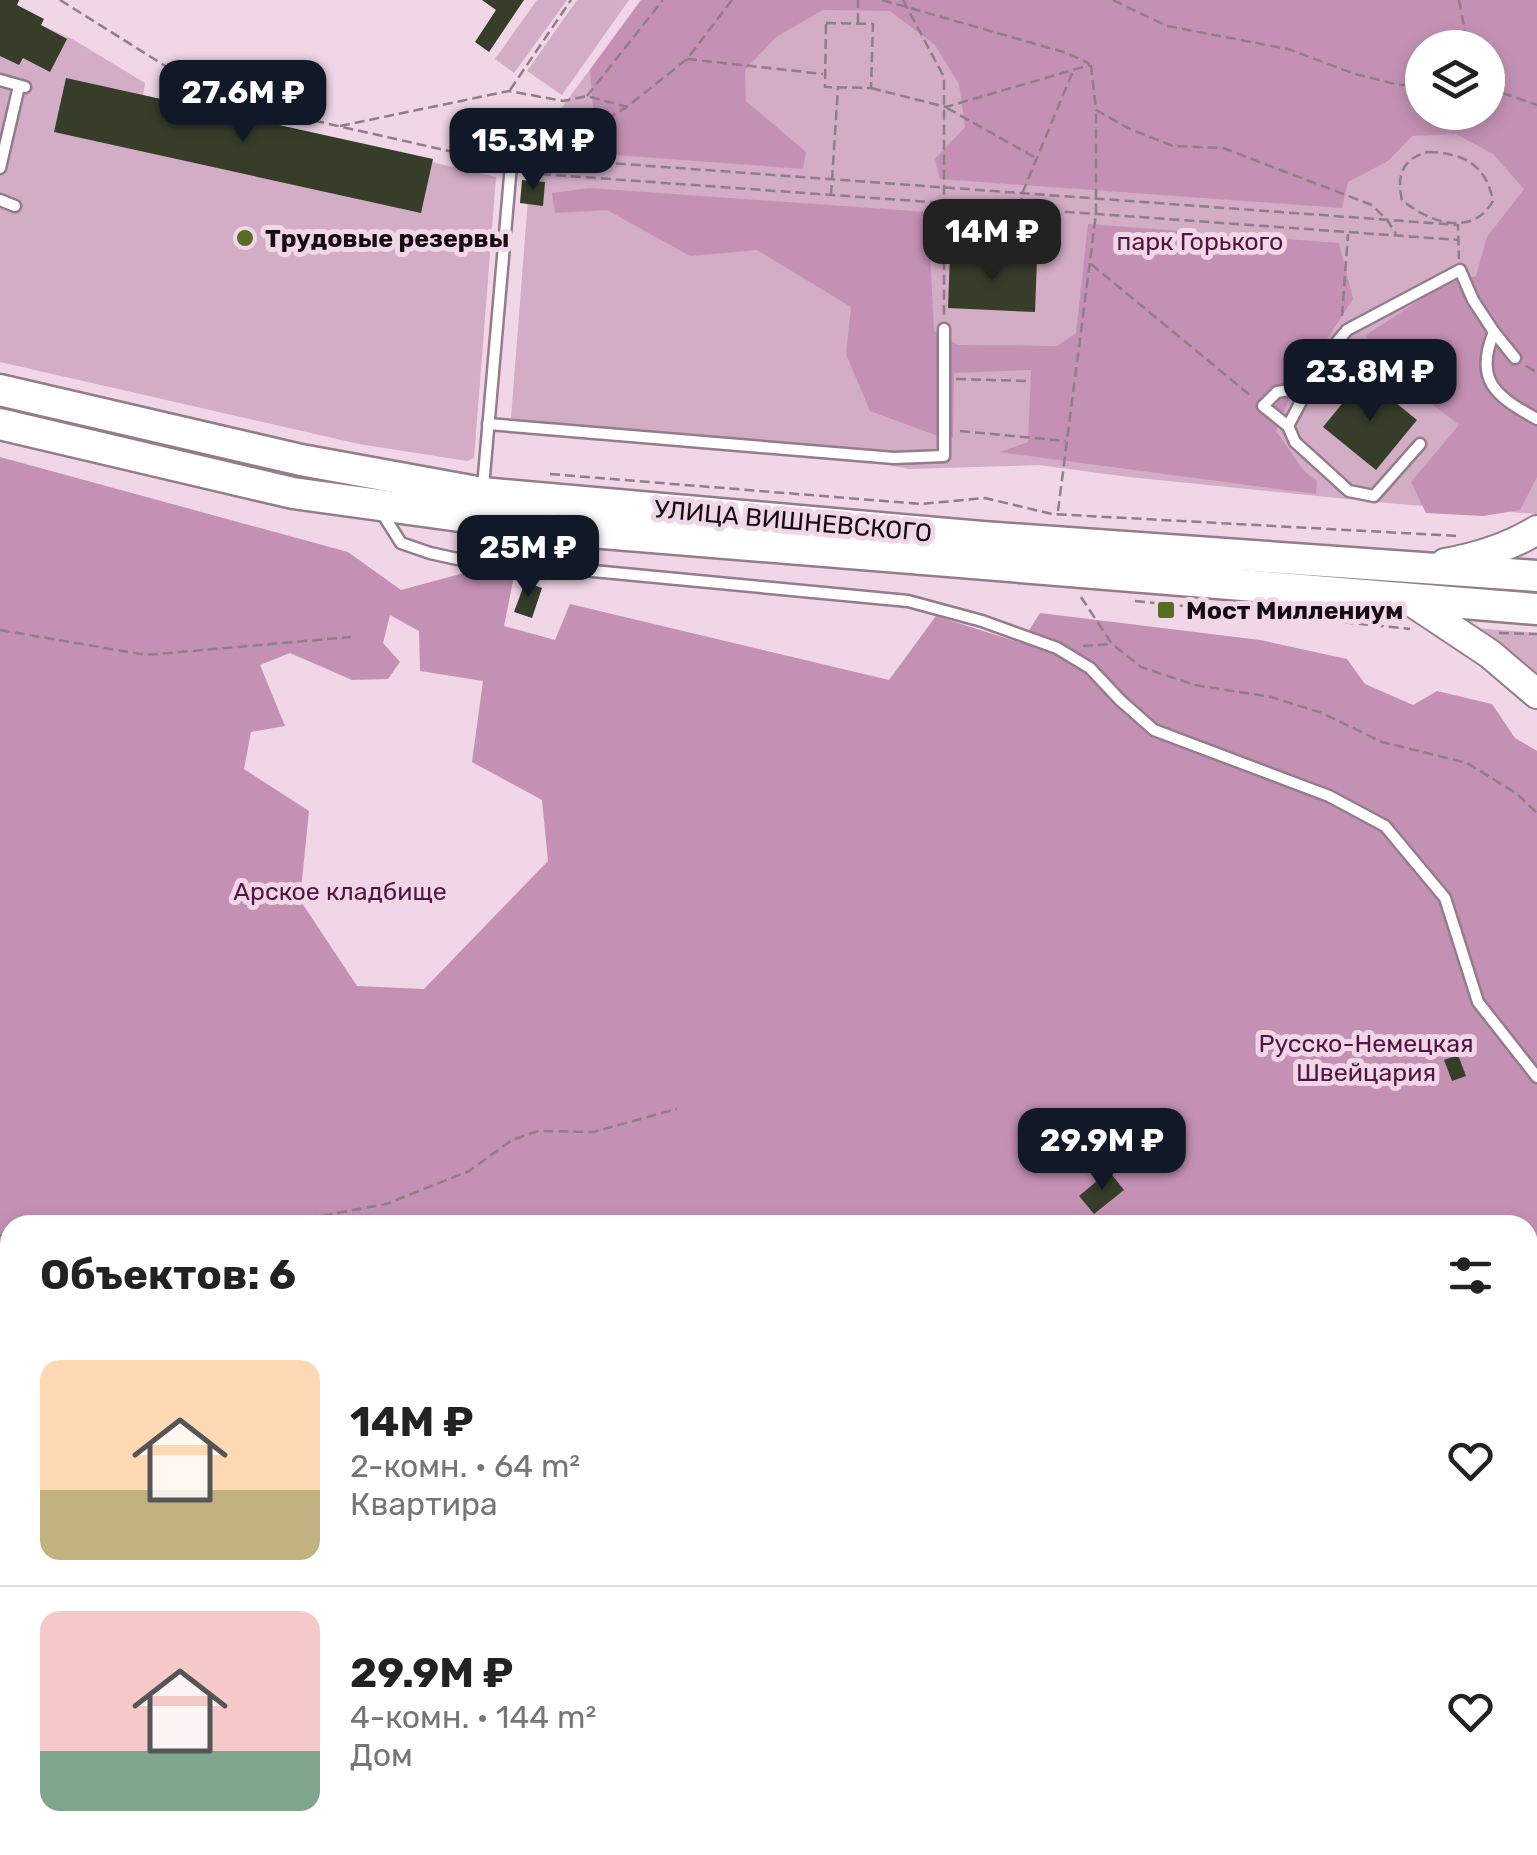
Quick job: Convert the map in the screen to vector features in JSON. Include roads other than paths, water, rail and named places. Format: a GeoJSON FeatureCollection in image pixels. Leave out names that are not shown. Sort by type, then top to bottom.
{"type":"FeatureCollection","features":[{"type":"Feature","properties":{"kind":"main road","name":"УЛИЦА ВИШНЕВСКОГО"},"geometry":{"type":"LineString","coordinates":[[0,390],[301,460],[482,493],[982,538],[1537,576]]}},
{"type":"Feature","properties":{"kind":"main road","name":"УЛИЦА ВИШНЕВСКОГО"},"geometry":{"type":"LineString","coordinates":[[0,424],[293,493],[554,529],[1537,609]]}},
{"type":"Feature","properties":{"kind":"street"},"geometry":{"type":"LineString","coordinates":[[1415,568],[1480,556],[1518,542],[1537,530]]}},
{"type":"Feature","properties":{"kind":"street"},"geometry":{"type":"LineString","coordinates":[[1408,600],[1490,654],[1537,694]]}},
{"type":"Feature","properties":{"kind":"lane"},"geometry":{"type":"LineString","coordinates":[[0,80],[23,86],[0,168]]}},
{"type":"Feature","properties":{"kind":"lane"},"geometry":{"type":"LineString","coordinates":[[482,493],[511,165]]}},
{"type":"Feature","properties":{"kind":"lane"},"geometry":{"type":"LineString","coordinates":[[0,200],[15,206]]}},
{"type":"Feature","properties":{"kind":"lane"},"geometry":{"type":"LineString","coordinates":[[1288,426],[1306,387],[1347,330],[1460,270],[1473,300],[1515,358]]}},
{"type":"Feature","properties":{"kind":"lane"},"geometry":{"type":"LineString","coordinates":[[485,299],[498,299]]}},
{"type":"Feature","properties":{"kind":"lane"},"geometry":{"type":"LineString","coordinates":[[488,424],[918,460],[944,456],[944,329]]}},
{"type":"Feature","properties":{"kind":"lane"},"geometry":{"type":"LineString","coordinates":[[1494,332],[1484,357],[1489,382],[1512,405],[1537,419]]}},
{"type":"Feature","properties":{"kind":"lane"},"geometry":{"type":"LineString","coordinates":[[1306,387],[1277,392],[1263,406],[1288,426],[1295,442],[1350,491],[1374,496],[1420,444]]}},
{"type":"Feature","properties":{"kind":"lane"},"geometry":{"type":"LineString","coordinates":[[378,506],[402,543],[480,564],[908,602],[982,621],[1057,648],[1090,668],[1154,730],[1329,796],[1385,826],[1445,898],[1478,1002],[1537,1078]]}},
{"type":"Feature","properties":{"kind":"place","name":"Трудовые резервы"},"geometry":{"type":"Point","coordinates":[245,238]}},
{"type":"Feature","properties":{"kind":"place","name":"Мост Миллениум"},"geometry":{"type":"Point","coordinates":[1166,610]}},
{"type":"Feature","properties":{"kind":"park label","name":"парк Горького"},"geometry":{"type":"Point","coordinates":[1200,241]}},
{"type":"Feature","properties":{"kind":"park label","name":"Арское кладбище"},"geometry":{"type":"Point","coordinates":[340,891]}},
{"type":"Feature","properties":{"kind":"park label","name":"Русско-Немецкая Швейцария"},"geometry":{"type":"Point","coordinates":[1366,1058]}}]}
